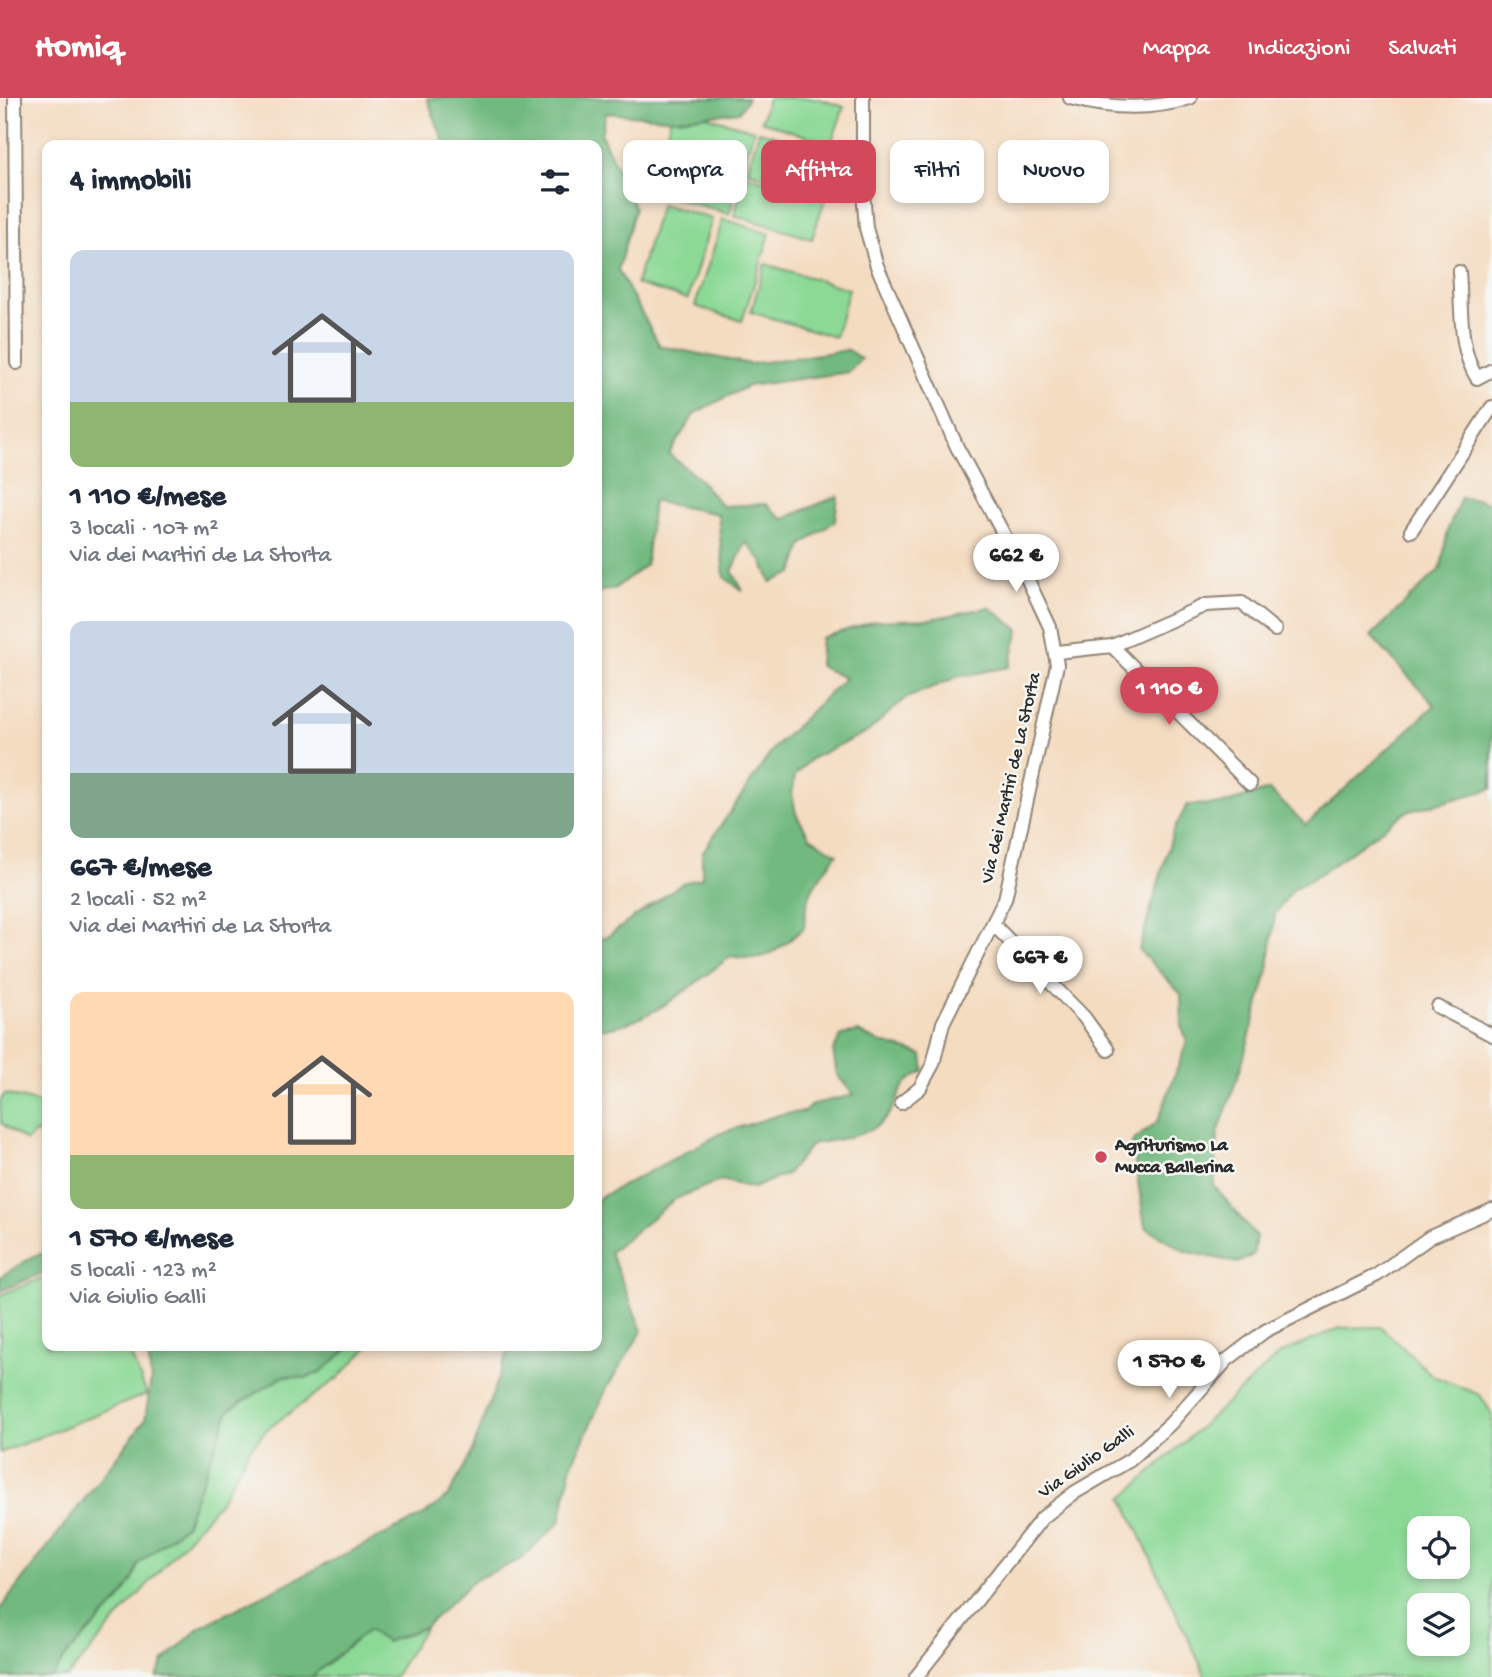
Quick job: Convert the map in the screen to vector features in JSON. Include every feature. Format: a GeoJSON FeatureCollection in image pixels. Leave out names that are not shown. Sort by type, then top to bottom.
{"type":"FeatureCollection","features":[{"type":"Feature","properties":{"kind":"street"},"geometry":{"type":"LineString","coordinates":[[15,98],[17,363]]}},
{"type":"Feature","properties":{"kind":"street","name":"Via dei Martiri de La Storta"},"geometry":{"type":"LineString","coordinates":[[863,98],[863,192],[866,228],[877,266],[957,447],[1050,627],[1056,652],[1056,677],[1005,899],[943,1023],[933,1064],[920,1088],[901,1103]]}},
{"type":"Feature","properties":{"kind":"street"},"geometry":{"type":"LineString","coordinates":[[1078,99],[1132,108],[1161,106],[1190,98]]}},
{"type":"Feature","properties":{"kind":"street"},"geometry":{"type":"LineString","coordinates":[[1459,272],[1465,345],[1472,370],[1477,378],[1492,370]]}},
{"type":"Feature","properties":{"kind":"street"},"geometry":{"type":"LineString","coordinates":[[1411,531],[1492,407]]}},
{"type":"Feature","properties":{"kind":"street"},"geometry":{"type":"LineString","coordinates":[[1056,652],[1112,646],[1206,605],[1242,603],[1275,630]]}},
{"type":"Feature","properties":{"kind":"street"},"geometry":{"type":"LineString","coordinates":[[1112,646],[1250,784]]}},
{"type":"Feature","properties":{"kind":"street"},"geometry":{"type":"LineString","coordinates":[[993,924],[1084,1017],[1108,1050]]}},
{"type":"Feature","properties":{"kind":"street"},"geometry":{"type":"LineString","coordinates":[[1438,1007],[1492,1035]]}},
{"type":"Feature","properties":{"kind":"street","name":"Via Giulio Galli"},"geometry":{"type":"LineString","coordinates":[[916,1677],[1042,1518],[1074,1493],[1130,1460],[1170,1424],[1227,1360],[1265,1331],[1377,1275],[1430,1237],[1492,1210]]}},
{"type":"Feature","properties":{"kind":"green space"},"geometry":{"type":"Polygon","coordinates":[[[427,98],[748,98],[739,112],[677,119],[606,113],[601,134],[623,182],[623,203],[633,203],[635,208],[618,270],[660,346],[750,364],[848,350],[861,359],[849,372],[748,386],[695,413],[669,454],[700,480],[722,506],[766,504],[782,519],[838,496],[835,521],[802,545],[793,573],[771,582],[762,561],[746,542],[732,571],[743,591],[724,577],[718,514],[653,501],[646,565],[614,589],[602,591],[602,140],[443,140],[427,98]]]}},
{"type":"Feature","properties":{"kind":"green space"},"geometry":{"type":"Polygon","coordinates":[[[768,98],[817,98],[844,107],[832,140],[819,140],[761,121],[768,98]]]}},
{"type":"Feature","properties":{"kind":"green space"},"geometry":{"type":"Polygon","coordinates":[[[674,107],[754,130],[747,152],[747,140],[665,140],[674,107]]]}},
{"type":"Feature","properties":{"kind":"green space"},"geometry":{"type":"Polygon","coordinates":[[[759,131],[790,140],[761,140],[761,175],[747,171],[759,131]]]}},
{"type":"Feature","properties":{"kind":"green space"},"geometry":{"type":"Polygon","coordinates":[[[747,175],[761,180],[761,203],[824,203],[812,239],[734,215],[738,203],[747,203],[747,175]]]}},
{"type":"Feature","properties":{"kind":"green space"},"geometry":{"type":"Polygon","coordinates":[[[692,203],[732,203],[729,214],[692,203]]]}},
{"type":"Feature","properties":{"kind":"green space"},"geometry":{"type":"Polygon","coordinates":[[[661,204],[712,219],[688,299],[636,284],[661,204]]]}},
{"type":"Feature","properties":{"kind":"green space"},"geometry":{"type":"Polygon","coordinates":[[[723,219],[770,234],[742,321],[695,306],[723,219]]]}},
{"type":"Feature","properties":{"kind":"green space"},"geometry":{"type":"Polygon","coordinates":[[[765,264],[849,289],[835,337],[751,312],[765,264]]]}},
{"type":"Feature","properties":{"kind":"green space"},"geometry":{"type":"Polygon","coordinates":[[[1461,498],[1480,500],[1492,505],[1492,789],[1406,812],[1319,875],[1293,889],[1275,914],[1268,971],[1241,1067],[1218,1133],[1214,1186],[1256,1236],[1253,1255],[1237,1263],[1185,1251],[1145,1227],[1132,1142],[1158,1121],[1187,1042],[1182,1026],[1181,994],[1139,950],[1173,832],[1187,805],[1223,804],[1269,790],[1306,825],[1435,705],[1371,636],[1441,568],[1448,529],[1461,498]]]}},
{"type":"Feature","properties":{"kind":"green space"},"geometry":{"type":"Polygon","coordinates":[[[989,607],[1019,630],[1009,667],[957,677],[904,699],[869,731],[812,758],[795,775],[792,794],[796,814],[810,837],[837,854],[809,896],[804,928],[771,953],[754,958],[731,956],[651,1013],[634,1021],[602,1028],[602,938],[683,883],[702,878],[702,853],[774,748],[845,678],[819,666],[821,638],[875,621],[931,619],[989,607]]]}},
{"type":"Feature","properties":{"kind":"green space"},"geometry":{"type":"Polygon","coordinates":[[[859,1032],[874,1040],[922,1055],[924,1071],[905,1084],[884,1120],[866,1132],[812,1144],[787,1174],[753,1188],[721,1180],[675,1199],[610,1252],[642,1331],[607,1388],[572,1464],[560,1522],[520,1560],[474,1580],[425,1627],[386,1642],[368,1630],[311,1677],[157,1677],[164,1661],[200,1627],[424,1515],[449,1495],[471,1454],[508,1351],[602,1351],[602,1196],[724,1132],[782,1114],[804,1112],[813,1104],[854,1095],[837,1075],[833,1051],[842,1035],[859,1032]]]}},
{"type":"Feature","properties":{"kind":"green space"},"geometry":{"type":"Polygon","coordinates":[[[5,1094],[42,1104],[42,1136],[37,1132],[26,1141],[1,1123],[0,1101],[5,1094]]]}},
{"type":"Feature","properties":{"kind":"green space"},"geometry":{"type":"Polygon","coordinates":[[[42,1254],[42,1273],[0,1291],[0,1277],[42,1254]]]}},
{"type":"Feature","properties":{"kind":"green space"},"geometry":{"type":"Polygon","coordinates":[[[42,1278],[42,1351],[129,1351],[147,1394],[0,1453],[0,1295],[42,1278]]]}},
{"type":"Feature","properties":{"kind":"green space"},"geometry":{"type":"Polygon","coordinates":[[[1381,1327],[1433,1376],[1480,1395],[1492,1414],[1492,1677],[1206,1677],[1123,1498],[1281,1353],[1340,1328],[1381,1327]]]}},
{"type":"Feature","properties":{"kind":"green space"},"geometry":{"type":"Polygon","coordinates":[[[147,1351],[345,1351],[321,1372],[305,1378],[284,1376],[229,1410],[185,1525],[138,1564],[133,1580],[118,1602],[65,1657],[52,1677],[0,1677],[0,1609],[145,1420],[151,1379],[147,1351]]]}},
{"type":"Feature","properties":{"kind":"green space"},"geometry":{"type":"Polygon","coordinates":[[[345,1351],[364,1351],[338,1378],[266,1430],[249,1450],[222,1499],[67,1677],[52,1677],[65,1657],[133,1580],[138,1564],[185,1525],[229,1410],[284,1376],[305,1378],[321,1372],[345,1351]]]}},
{"type":"Feature","properties":{"kind":"green space"},"geometry":{"type":"Polygon","coordinates":[[[425,1627],[394,1677],[311,1677],[368,1630],[387,1642],[425,1627]]]}},
{"type":"Feature","properties":{"kind":"place","name":"Agriturismo La Mucca Ballerina"},"geometry":{"type":"Point","coordinates":[1101,1157]}}]}
